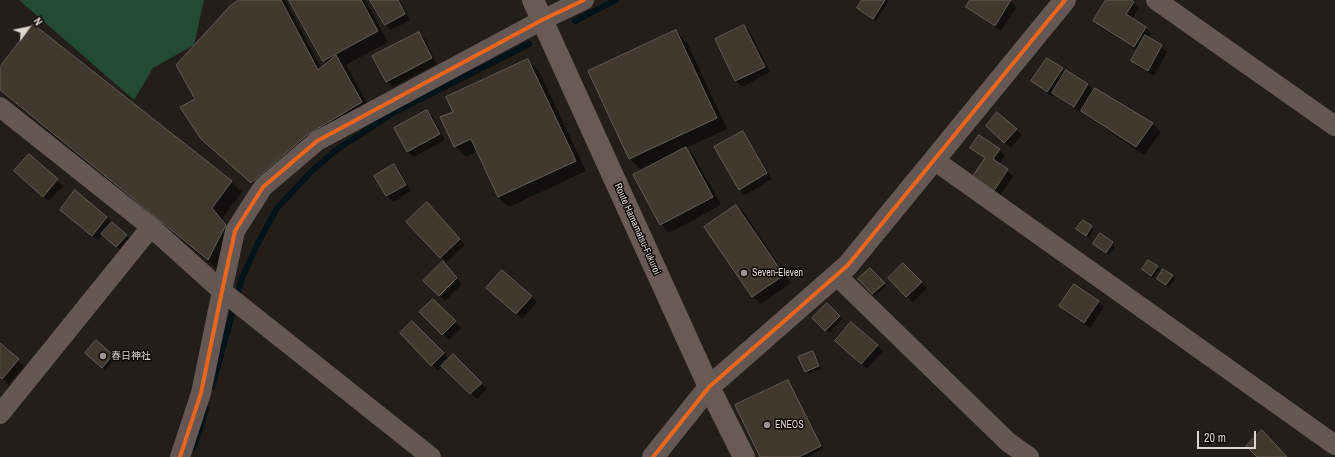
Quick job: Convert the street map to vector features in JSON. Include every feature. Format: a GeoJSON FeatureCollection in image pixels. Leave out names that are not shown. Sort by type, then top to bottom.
{"type":"FeatureCollection","features":[{"type":"Feature","properties":{"kind":"main road","name":"Route Hamamatsu-Fukuroi"},"geometry":{"type":"LineString","coordinates":[[533,0],[709,387],[744,457]]}},
{"type":"Feature","properties":{"kind":"street"},"geometry":{"type":"LineString","coordinates":[[180,457],[201,393],[235,231],[263,187],[317,141],[542,20],[584,0]]}},
{"type":"Feature","properties":{"kind":"street"},"geometry":{"type":"LineString","coordinates":[[653,457],[709,387],[848,265],[1065,0]]}},
{"type":"Feature","properties":{"kind":"street"},"geometry":{"type":"LineString","coordinates":[[1156,0],[1335,126]]}},
{"type":"Feature","properties":{"kind":"street"},"geometry":{"type":"LineString","coordinates":[[0,107],[151,226],[222,291],[431,457]]}},
{"type":"Feature","properties":{"kind":"street"},"geometry":{"type":"LineString","coordinates":[[934,160],[1335,445]]}},
{"type":"Feature","properties":{"kind":"street"},"geometry":{"type":"LineString","coordinates":[[0,414],[151,226]]}},
{"type":"Feature","properties":{"kind":"street"},"geometry":{"type":"LineString","coordinates":[[836,276],[1008,442],[1030,457]]}},
{"type":"Feature","properties":{"kind":"green space"},"geometry":{"type":"Polygon","coordinates":[[[19,0],[204,0],[194,45],[153,68],[134,100],[19,0]]]}},
{"type":"Feature","properties":{"kind":"building"},"geometry":{"type":"Polygon","coordinates":[[[239,0],[281,0],[318,70],[336,55],[362,102],[307,135],[251,183],[201,139],[180,107],[195,99],[176,65],[230,6],[239,0]]]}},
{"type":"Feature","properties":{"kind":"building"},"geometry":{"type":"Polygon","coordinates":[[[289,0],[361,0],[378,31],[323,61],[289,0]]]}},
{"type":"Feature","properties":{"kind":"building"},"geometry":{"type":"Polygon","coordinates":[[[370,0],[398,0],[405,14],[385,25],[370,0]]]}},
{"type":"Feature","properties":{"kind":"building"},"geometry":{"type":"Polygon","coordinates":[[[862,0],[885,0],[873,19],[857,8],[862,0]]]}},
{"type":"Feature","properties":{"kind":"building"},"geometry":{"type":"Polygon","coordinates":[[[970,0],[1011,0],[995,26],[966,7],[970,0]]]}},
{"type":"Feature","properties":{"kind":"building"},"geometry":{"type":"Polygon","coordinates":[[[1106,0],[1131,0],[1134,2],[1126,14],[1146,27],[1134,47],[1093,21],[1106,0]]]}},
{"type":"Feature","properties":{"kind":"building"},"geometry":{"type":"Polygon","coordinates":[[[33,24],[232,181],[212,208],[226,225],[208,260],[0,90],[0,67],[33,24]]]}},
{"type":"Feature","properties":{"kind":"building"},"geometry":{"type":"Polygon","coordinates":[[[744,25],[765,67],[735,81],[715,39],[744,25]]]}},
{"type":"Feature","properties":{"kind":"building"},"geometry":{"type":"Polygon","coordinates":[[[676,30],[717,118],[629,159],[588,71],[676,30]]]}},
{"type":"Feature","properties":{"kind":"building"},"geometry":{"type":"Polygon","coordinates":[[[419,32],[432,58],[386,82],[372,56],[419,32]]]}},
{"type":"Feature","properties":{"kind":"building"},"geometry":{"type":"Polygon","coordinates":[[[1145,35],[1162,45],[1148,71],[1131,61],[1145,35]]]}},
{"type":"Feature","properties":{"kind":"building"},"geometry":{"type":"Polygon","coordinates":[[[1047,58],[1063,68],[1047,92],[1031,81],[1047,58]]]}},
{"type":"Feature","properties":{"kind":"building"},"geometry":{"type":"Polygon","coordinates":[[[528,59],[576,161],[498,197],[471,139],[454,147],[440,117],[453,112],[446,97],[528,59]]]}},
{"type":"Feature","properties":{"kind":"building"},"geometry":{"type":"Polygon","coordinates":[[[1066,70],[1088,84],[1074,107],[1052,93],[1066,70]]]}},
{"type":"Feature","properties":{"kind":"building"},"geometry":{"type":"Polygon","coordinates":[[[1095,88],[1153,123],[1136,147],[1081,111],[1095,88]]]}},
{"type":"Feature","properties":{"kind":"building"},"geometry":{"type":"Polygon","coordinates":[[[427,110],[440,134],[407,152],[394,128],[427,110]]]}},
{"type":"Feature","properties":{"kind":"building"},"geometry":{"type":"Polygon","coordinates":[[[997,112],[1017,129],[1004,143],[986,126],[997,112]]]}},
{"type":"Feature","properties":{"kind":"building"},"geometry":{"type":"Polygon","coordinates":[[[743,131],[767,173],[739,190],[714,147],[743,131]]]}},
{"type":"Feature","properties":{"kind":"building"},"geometry":{"type":"Polygon","coordinates":[[[979,135],[1000,149],[993,159],[1008,169],[994,191],[972,177],[985,158],[970,148],[979,135]]]}},
{"type":"Feature","properties":{"kind":"building"},"geometry":{"type":"Polygon","coordinates":[[[686,147],[713,197],[660,225],[633,175],[686,147]]]}},
{"type":"Feature","properties":{"kind":"building"},"geometry":{"type":"Polygon","coordinates":[[[29,154],[58,179],[43,197],[14,171],[29,154]]]}},
{"type":"Feature","properties":{"kind":"building"},"geometry":{"type":"Polygon","coordinates":[[[394,164],[406,185],[386,196],[374,176],[394,164]]]}},
{"type":"Feature","properties":{"kind":"building"},"geometry":{"type":"Polygon","coordinates":[[[75,190],[107,217],[92,236],[60,210],[75,190]]]}},
{"type":"Feature","properties":{"kind":"building"},"geometry":{"type":"Polygon","coordinates":[[[427,202],[460,239],[440,258],[406,222],[427,202]]]}},
{"type":"Feature","properties":{"kind":"building"},"geometry":{"type":"Polygon","coordinates":[[[736,205],[784,275],[752,297],[704,227],[736,205]]]}},
{"type":"Feature","properties":{"kind":"building"},"geometry":{"type":"Polygon","coordinates":[[[1083,220],[1092,226],[1086,236],[1076,229],[1083,220]]]}},
{"type":"Feature","properties":{"kind":"building"},"geometry":{"type":"Polygon","coordinates":[[[112,222],[127,235],[116,247],[101,234],[112,222]]]}},
{"type":"Feature","properties":{"kind":"building"},"geometry":{"type":"Polygon","coordinates":[[[1100,233],[1113,242],[1106,253],[1093,244],[1100,233]]]}},
{"type":"Feature","properties":{"kind":"building"},"geometry":{"type":"Polygon","coordinates":[[[1148,260],[1158,266],[1151,276],[1142,269],[1148,260]]]}},
{"type":"Feature","properties":{"kind":"building"},"geometry":{"type":"Polygon","coordinates":[[[443,261],[457,278],[439,296],[423,281],[443,261]]]}},
{"type":"Feature","properties":{"kind":"building"},"geometry":{"type":"Polygon","coordinates":[[[903,263],[922,282],[906,297],[888,278],[903,263]]]}},
{"type":"Feature","properties":{"kind":"building"},"geometry":{"type":"Polygon","coordinates":[[[870,268],[885,283],[872,294],[858,279],[870,268]]]}},
{"type":"Feature","properties":{"kind":"building"},"geometry":{"type":"Polygon","coordinates":[[[1163,269],[1173,275],[1166,285],[1157,279],[1163,269]]]}},
{"type":"Feature","properties":{"kind":"building"},"geometry":{"type":"Polygon","coordinates":[[[502,270],[532,296],[516,314],[486,288],[502,270]]]}},
{"type":"Feature","properties":{"kind":"building"},"geometry":{"type":"Polygon","coordinates":[[[1074,284],[1099,301],[1084,323],[1059,306],[1074,284]]]}},
{"type":"Feature","properties":{"kind":"building"},"geometry":{"type":"Polygon","coordinates":[[[433,299],[456,321],[442,335],[419,312],[433,299]]]}},
{"type":"Feature","properties":{"kind":"building"},"geometry":{"type":"Polygon","coordinates":[[[827,303],[840,316],[825,331],[812,318],[827,303]]]}},
{"type":"Feature","properties":{"kind":"building"},"geometry":{"type":"Polygon","coordinates":[[[412,321],[444,353],[431,366],[400,333],[412,321]]]}},
{"type":"Feature","properties":{"kind":"building"},"geometry":{"type":"Polygon","coordinates":[[[851,322],[878,345],[861,364],[835,341],[851,322]]]}},
{"type":"Feature","properties":{"kind":"building"},"geometry":{"type":"Polygon","coordinates":[[[96,340],[113,355],[102,368],[85,353],[96,340]]]}},
{"type":"Feature","properties":{"kind":"building"},"geometry":{"type":"Polygon","coordinates":[[[0,343],[19,359],[2,379],[0,377],[0,343]]]}},
{"type":"Feature","properties":{"kind":"building"},"geometry":{"type":"Polygon","coordinates":[[[813,351],[819,366],[805,372],[798,357],[813,351]]]}},
{"type":"Feature","properties":{"kind":"building"},"geometry":{"type":"Polygon","coordinates":[[[453,354],[482,383],[470,394],[441,366],[453,354]]]}},
{"type":"Feature","properties":{"kind":"building"},"geometry":{"type":"Polygon","coordinates":[[[788,380],[821,446],[799,457],[760,457],[735,405],[788,380]]]}},
{"type":"Feature","properties":{"kind":"building"},"geometry":{"type":"Polygon","coordinates":[[[1262,430],[1287,457],[1257,457],[1246,446],[1262,430]]]}},
{"type":"Feature","properties":{"kind":"waterway"},"geometry":{"type":"LineString","coordinates":[[575,21],[616,0]]}},
{"type":"Feature","properties":{"kind":"waterway"},"geometry":{"type":"LineString","coordinates":[[212,387],[242,278],[258,243],[277,208],[313,170],[336,150],[393,113],[529,44]]}},
{"type":"Feature","properties":{"kind":"waterway"},"geometry":{"type":"LineString","coordinates":[[193,448],[206,408]]}},
{"type":"Feature","properties":{"kind":"cycle path"},"geometry":{"type":"LineString","coordinates":[[180,457],[201,393],[235,231],[263,187],[317,141],[542,20],[584,0]]}},
{"type":"Feature","properties":{"kind":"cycle path"},"geometry":{"type":"LineString","coordinates":[[653,457],[709,387],[848,265],[1065,0]]}},
{"type":"Feature","properties":{"kind":"place","name":"Seven-Eleven"},"geometry":{"type":"Point","coordinates":[744,273]}},
{"type":"Feature","properties":{"kind":"place","name":"春日神社"},"geometry":{"type":"Point","coordinates":[103,356]}},
{"type":"Feature","properties":{"kind":"place","name":"ENEOS"},"geometry":{"type":"Point","coordinates":[767,425]}}]}
